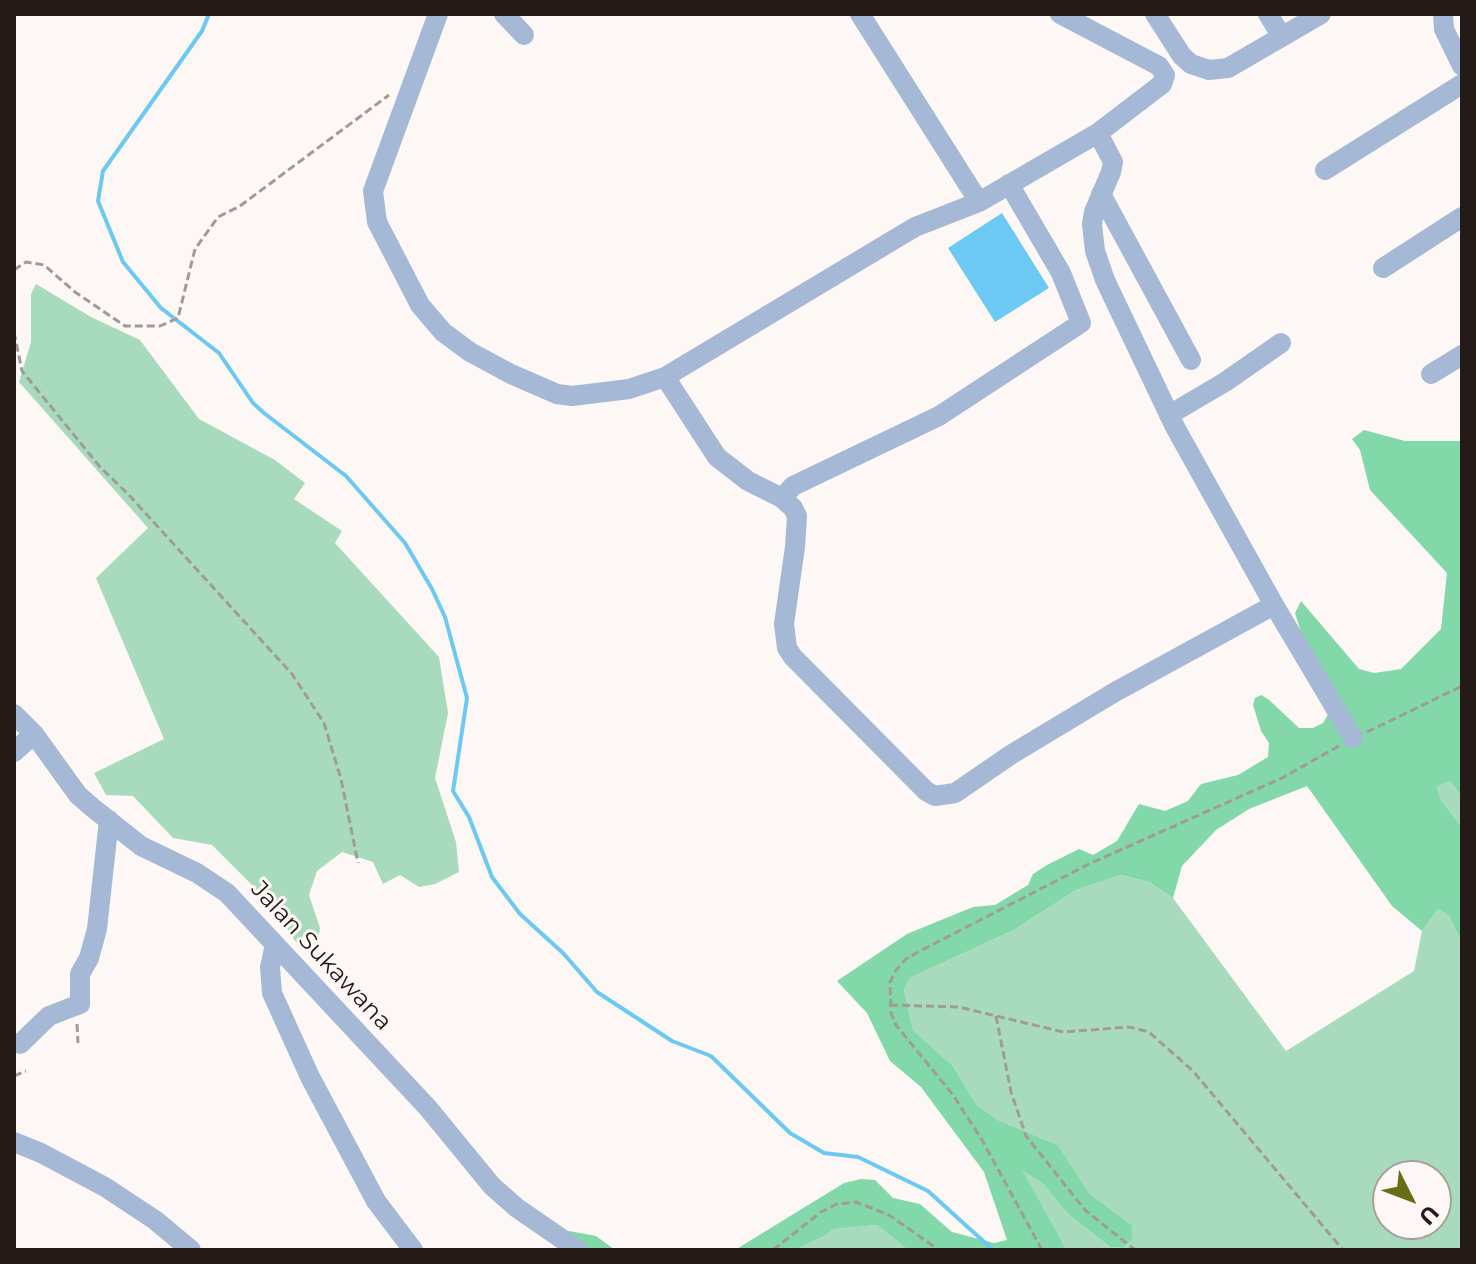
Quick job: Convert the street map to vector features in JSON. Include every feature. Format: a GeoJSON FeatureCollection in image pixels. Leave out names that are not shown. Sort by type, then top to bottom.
{"type":"FeatureCollection","features":[{"type":"Feature","properties":{"kind":"street"},"geometry":{"type":"LineString","coordinates":[[438,14],[373,191],[374,214],[420,305],[457,344],[511,374],[557,394],[572,396],[612,393],[665,377],[922,223],[979,202],[1098,133],[1162,84],[1165,75],[1159,66],[1060,14]]}},
{"type":"Feature","properties":{"kind":"street"},"geometry":{"type":"LineString","coordinates":[[504,14],[524,35]]}},
{"type":"Feature","properties":{"kind":"street"},"geometry":{"type":"LineString","coordinates":[[860,14],[979,202]]}},
{"type":"Feature","properties":{"kind":"street"},"geometry":{"type":"LineString","coordinates":[[1155,14],[1182,56],[1191,64],[1209,70],[1228,68],[1321,14]]}},
{"type":"Feature","properties":{"kind":"street"},"geometry":{"type":"LineString","coordinates":[[1268,14],[1282,37]]}},
{"type":"Feature","properties":{"kind":"street"},"geometry":{"type":"LineString","coordinates":[[1443,14],[1444,29],[1462,66]]}},
{"type":"Feature","properties":{"kind":"street"},"geometry":{"type":"LineString","coordinates":[[1325,170],[1462,84]]}},
{"type":"Feature","properties":{"kind":"street"},"geometry":{"type":"LineString","coordinates":[[1098,133],[1113,162],[1092,224],[1100,265],[1169,415],[1274,605],[1353,738]]}},
{"type":"Feature","properties":{"kind":"street"},"geometry":{"type":"LineString","coordinates":[[782,498],[793,486],[939,416],[1081,323],[1061,273],[1009,184]]}},
{"type":"Feature","properties":{"kind":"street"},"geometry":{"type":"LineString","coordinates":[[1101,194],[1191,360]]}},
{"type":"Feature","properties":{"kind":"street"},"geometry":{"type":"LineString","coordinates":[[1383,268],[1462,217]]}},
{"type":"Feature","properties":{"kind":"street"},"geometry":{"type":"LineString","coordinates":[[1169,415],[1225,382],[1281,343]]}},
{"type":"Feature","properties":{"kind":"street"},"geometry":{"type":"LineString","coordinates":[[1431,374],[1462,355]]}},
{"type":"Feature","properties":{"kind":"street"},"geometry":{"type":"LineString","coordinates":[[665,377],[717,457],[748,481],[782,498],[793,508],[798,523],[784,624],[787,648],[800,665],[926,791],[935,796],[955,793],[1012,754],[1115,692],[1274,605]]}},
{"type":"Feature","properties":{"kind":"street","name":"Jalan Sukawana"},"geometry":{"type":"LineString","coordinates":[[14,714],[34,734],[78,795],[151,852],[218,885],[428,1108],[492,1186],[517,1208],[578,1250]]}},
{"type":"Feature","properties":{"kind":"street"},"geometry":{"type":"LineString","coordinates":[[14,752],[34,734]]}},
{"type":"Feature","properties":{"kind":"street"},"geometry":{"type":"LineString","coordinates":[[20,1044],[49,1016],[80,1004],[80,974],[89,958],[97,929],[109,820]]}},
{"type":"Feature","properties":{"kind":"street"},"geometry":{"type":"LineString","coordinates":[[275,945],[270,976],[272,993],[310,1077],[376,1201],[413,1250]]}},
{"type":"Feature","properties":{"kind":"street"},"geometry":{"type":"LineString","coordinates":[[14,1142],[105,1187],[155,1220],[191,1250]]}},
{"type":"Feature","properties":{"kind":"path"},"geometry":{"type":"LineString","coordinates":[[14,270],[26,262],[44,265],[75,292],[125,326],[160,326],[178,318],[195,249],[218,217],[240,206],[389,95]]}},
{"type":"Feature","properties":{"kind":"path"},"geometry":{"type":"LineString","coordinates":[[14,332],[22,371],[100,467],[292,674],[324,723],[341,779],[358,863]]}},
{"type":"Feature","properties":{"kind":"path"},"geometry":{"type":"LineString","coordinates":[[1042,1250],[982,1140],[953,1095],[896,1025],[890,1005],[890,982],[906,959],[1105,856],[1282,778],[1353,738],[1462,686]]}},
{"type":"Feature","properties":{"kind":"path"},"geometry":{"type":"LineString","coordinates":[[890,1005],[959,1007],[1063,1032],[1129,1027],[1149,1032],[1193,1071],[1343,1250]]}},
{"type":"Feature","properties":{"kind":"path"},"geometry":{"type":"LineString","coordinates":[[996,1016],[1011,1092],[1026,1136],[1085,1210],[1135,1250]]}},
{"type":"Feature","properties":{"kind":"path"},"geometry":{"type":"LineString","coordinates":[[14,1076],[26,1071]]}},
{"type":"Feature","properties":{"kind":"path"},"geometry":{"type":"LineString","coordinates":[[773,1250],[821,1212],[837,1204],[856,1202],[889,1215],[939,1250]]}},
{"type":"Feature","properties":{"kind":"green space"},"geometry":{"type":"Polygon","coordinates":[[[36,284],[91,317],[140,340],[199,419],[275,460],[305,483],[294,499],[342,531],[335,543],[439,657],[448,713],[435,778],[456,842],[459,872],[435,884],[419,887],[400,875],[383,884],[373,862],[342,852],[317,871],[309,895],[320,928],[315,957],[296,942],[268,901],[212,845],[173,838],[133,796],[106,795],[94,773],[164,739],[96,578],[148,528],[19,382],[31,342],[31,294],[36,284]]]}},
{"type":"Feature","properties":{"kind":"green space"},"geometry":{"type":"Polygon","coordinates":[[[1364,430],[1405,441],[1462,441],[1462,797],[1450,781],[1437,787],[1441,800],[1462,828],[1462,942],[1449,916],[1438,909],[1422,931],[1392,906],[1307,786],[1249,809],[1216,830],[1182,866],[1173,898],[1149,882],[1121,875],[1076,890],[1014,930],[910,978],[904,990],[913,1030],[953,1066],[976,1104],[998,1120],[1058,1145],[1090,1194],[1132,1225],[1133,1239],[1123,1248],[1110,1247],[1068,1214],[1043,1184],[1022,1170],[1065,1250],[908,1250],[877,1225],[834,1229],[794,1250],[735,1250],[844,1183],[861,1179],[875,1180],[893,1198],[920,1204],[952,1232],[994,1243],[1007,1240],[984,1172],[921,1087],[890,1061],[867,1013],[837,981],[907,934],[973,907],[995,905],[1028,885],[1033,874],[1047,865],[1079,849],[1093,855],[1117,841],[1139,804],[1165,811],[1188,801],[1201,784],[1238,775],[1268,757],[1269,743],[1261,731],[1253,705],[1255,698],[1261,695],[1268,699],[1299,728],[1313,728],[1323,723],[1339,695],[1308,655],[1295,613],[1301,601],[1359,669],[1374,673],[1401,669],[1441,629],[1447,573],[1370,490],[1360,450],[1352,439],[1364,430]]]}},
{"type":"Feature","properties":{"kind":"green space"},"geometry":{"type":"Polygon","coordinates":[[[1450,781],[1462,797],[1462,828],[1441,800],[1437,787],[1450,781]]]}},
{"type":"Feature","properties":{"kind":"green space"},"geometry":{"type":"Polygon","coordinates":[[[1121,875],[1149,882],[1173,898],[1286,1051],[1414,971],[1422,931],[1438,909],[1449,916],[1462,942],[1462,1250],[1065,1250],[1020,1168],[1043,1184],[1068,1214],[1110,1247],[1123,1248],[1133,1239],[1132,1225],[1090,1194],[1058,1145],[998,1120],[976,1104],[953,1066],[913,1030],[904,990],[910,978],[1014,930],[1076,890],[1121,875]]]}},
{"type":"Feature","properties":{"kind":"green space"},"geometry":{"type":"Polygon","coordinates":[[[877,1225],[908,1250],[794,1250],[834,1229],[877,1225]]]}},
{"type":"Feature","properties":{"kind":"green space"},"geometry":{"type":"Polygon","coordinates":[[[569,1231],[596,1236],[615,1250],[563,1250],[569,1231]]]}},
{"type":"Feature","properties":{"kind":"water"},"geometry":{"type":"Polygon","coordinates":[[[1002,213],[1049,288],[995,322],[948,248],[1002,213]]]}},
{"type":"Feature","properties":{"kind":"waterway"},"geometry":{"type":"LineString","coordinates":[[209,14],[202,31],[103,171],[98,201],[123,262],[161,308],[219,353],[253,403],[264,413],[346,476],[405,543],[432,589],[445,617],[467,698],[453,791],[469,817],[492,877],[520,914],[563,953],[597,992],[672,1041],[711,1056],[790,1133],[824,1153],[858,1157],[928,1191],[993,1250]]}}]}
